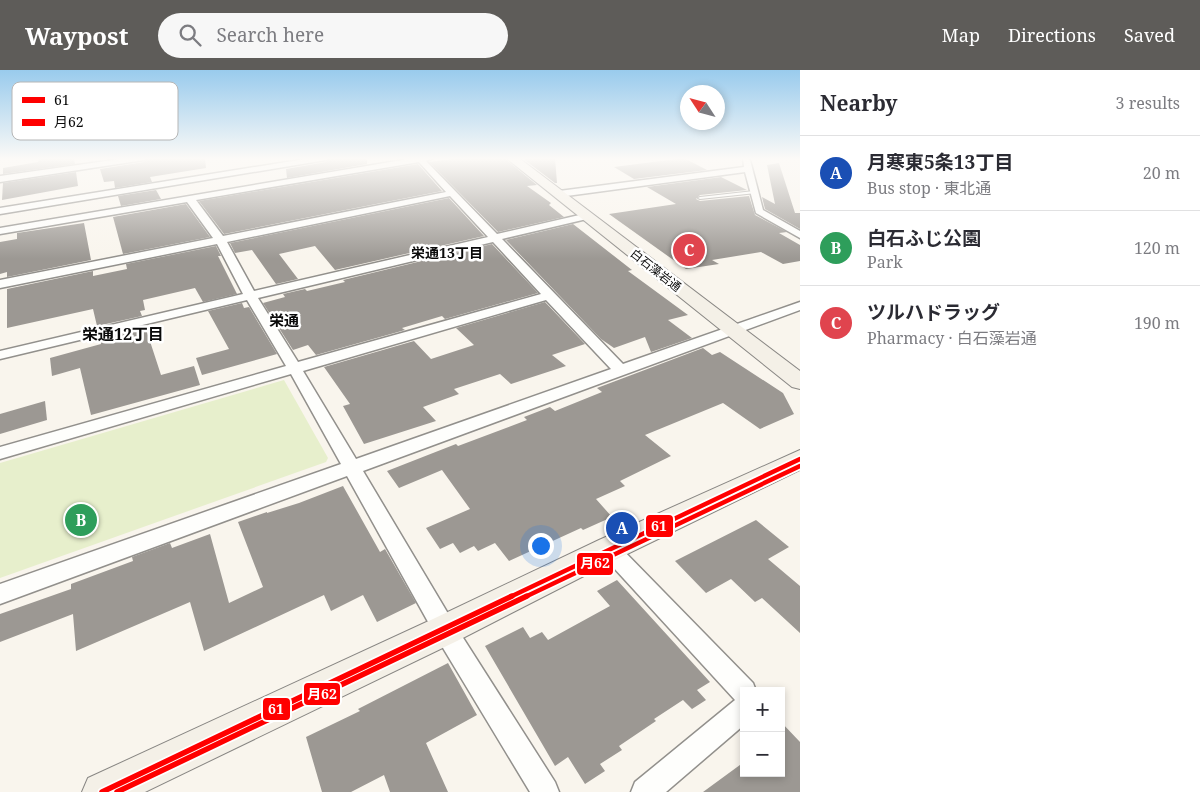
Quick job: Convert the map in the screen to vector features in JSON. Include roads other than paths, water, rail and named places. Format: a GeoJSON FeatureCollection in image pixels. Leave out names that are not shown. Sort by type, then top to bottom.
{"type":"FeatureCollection","features":[{"type":"Feature","properties":{"kind":"main road","name":"白石藻岩通"},"geometry":{"type":"LineString","coordinates":[[556,192],[800,382]]}},
{"type":"Feature","properties":{"kind":"main road"},"geometry":{"type":"LineString","coordinates":[[102,792],[800,459]]}},
{"type":"Feature","properties":{"kind":"street"},"geometry":{"type":"LineString","coordinates":[[0,211],[120,192]]}},
{"type":"Feature","properties":{"kind":"street"},"geometry":{"type":"LineString","coordinates":[[0,231],[233,192]]}},
{"type":"Feature","properties":{"kind":"street"},"geometry":{"type":"LineString","coordinates":[[559,194],[577,192]]}},
{"type":"Feature","properties":{"kind":"street"},"geometry":{"type":"LineString","coordinates":[[754,192],[759,211],[800,235]]}},
{"type":"Feature","properties":{"kind":"street"},"geometry":{"type":"LineString","coordinates":[[0,284],[453,193],[621,371]]}},
{"type":"Feature","properties":{"kind":"street"},"geometry":{"type":"LineString","coordinates":[[190,199],[221,241],[250,295],[295,369],[445,630],[545,792]]}},
{"type":"Feature","properties":{"kind":"street"},"geometry":{"type":"LineString","coordinates":[[0,355],[588,216]]}},
{"type":"Feature","properties":{"kind":"street"},"geometry":{"type":"LineString","coordinates":[[0,453],[549,295]]}},
{"type":"Feature","properties":{"kind":"street"},"geometry":{"type":"LineString","coordinates":[[0,594],[800,306]]}},
{"type":"Feature","properties":{"kind":"street"},"geometry":{"type":"LineString","coordinates":[[610,549],[740,688]]}},
{"type":"Feature","properties":{"kind":"street"},"geometry":{"type":"LineString","coordinates":[[646,792],[740,712]]}},
{"type":"Feature","properties":{"kind":"lane"},"geometry":{"type":"LineString","coordinates":[[700,198],[754,192]]}},
{"type":"Feature","properties":{"kind":"place","name":"ツルハドラッグ"},"geometry":{"type":"Point","coordinates":[689,250]}},
{"type":"Feature","properties":{"kind":"place","name":"白石ふじ公園"},"geometry":{"type":"Point","coordinates":[81,520]}},
{"type":"Feature","properties":{"kind":"place","name":"月寒東5条13丁目"},"geometry":{"type":"Point","coordinates":[622,528]}},
{"type":"Feature","properties":{"kind":"district","name":"栄通13丁目"},"geometry":{"type":"Point","coordinates":[447,252]}},
{"type":"Feature","properties":{"kind":"district","name":"栄通"},"geometry":{"type":"Point","coordinates":[284,320]}},
{"type":"Feature","properties":{"kind":"district","name":"栄通12丁目"},"geometry":{"type":"Point","coordinates":[123,334]}}]}
